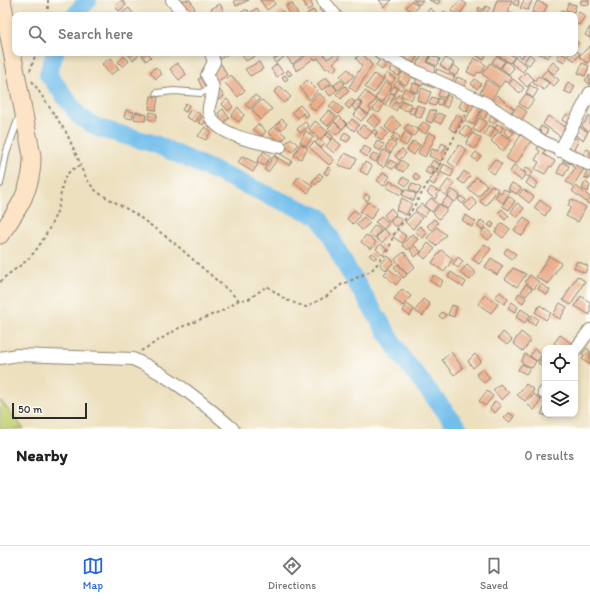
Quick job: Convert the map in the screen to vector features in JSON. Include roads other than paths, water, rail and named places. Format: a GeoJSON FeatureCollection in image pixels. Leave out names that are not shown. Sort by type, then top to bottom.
{"type":"FeatureCollection","features":[{"type":"Feature","properties":{"kind":"street"},"geometry":{"type":"LineString","coordinates":[[2,0],[12,51]]}},
{"type":"Feature","properties":{"kind":"street"},"geometry":{"type":"LineString","coordinates":[[172,0],[182,12]]}},
{"type":"Feature","properties":{"kind":"street"},"geometry":{"type":"LineString","coordinates":[[323,0],[333,12]]}},
{"type":"Feature","properties":{"kind":"street"},"geometry":{"type":"LineString","coordinates":[[0,235],[25,197],[32,169],[32,156],[13,56]]}},
{"type":"Feature","properties":{"kind":"street"},"geometry":{"type":"LineString","coordinates":[[212,56],[214,62],[207,75],[213,88],[209,110],[210,115],[220,127],[245,139],[280,147]]}},
{"type":"Feature","properties":{"kind":"street"},"geometry":{"type":"LineString","coordinates":[[386,56],[495,108],[522,129],[560,151],[590,165]]}},
{"type":"Feature","properties":{"kind":"street"},"geometry":{"type":"LineString","coordinates":[[560,151],[590,93]]}},
{"type":"Feature","properties":{"kind":"street"},"geometry":{"type":"LineString","coordinates":[[578,346],[590,330]]}},
{"type":"Feature","properties":{"kind":"street"},"geometry":{"type":"LineString","coordinates":[[0,358],[17,355],[133,359],[149,366],[190,393],[233,429]]}},
{"type":"Feature","properties":{"kind":"lane"},"geometry":{"type":"LineString","coordinates":[[157,93],[174,91],[202,93],[213,88]]}},
{"type":"Feature","properties":{"kind":"lane"},"geometry":{"type":"LineString","coordinates":[[0,184],[6,154],[23,107]]}},
{"type":"Feature","properties":{"kind":"waterway"},"geometry":{"type":"LineString","coordinates":[[78,12],[88,0]]}},
{"type":"Feature","properties":{"kind":"waterway"},"geometry":{"type":"LineString","coordinates":[[54,56],[48,74],[79,116],[98,128],[155,144],[320,217],[347,268],[402,357],[459,429]]}}]}
